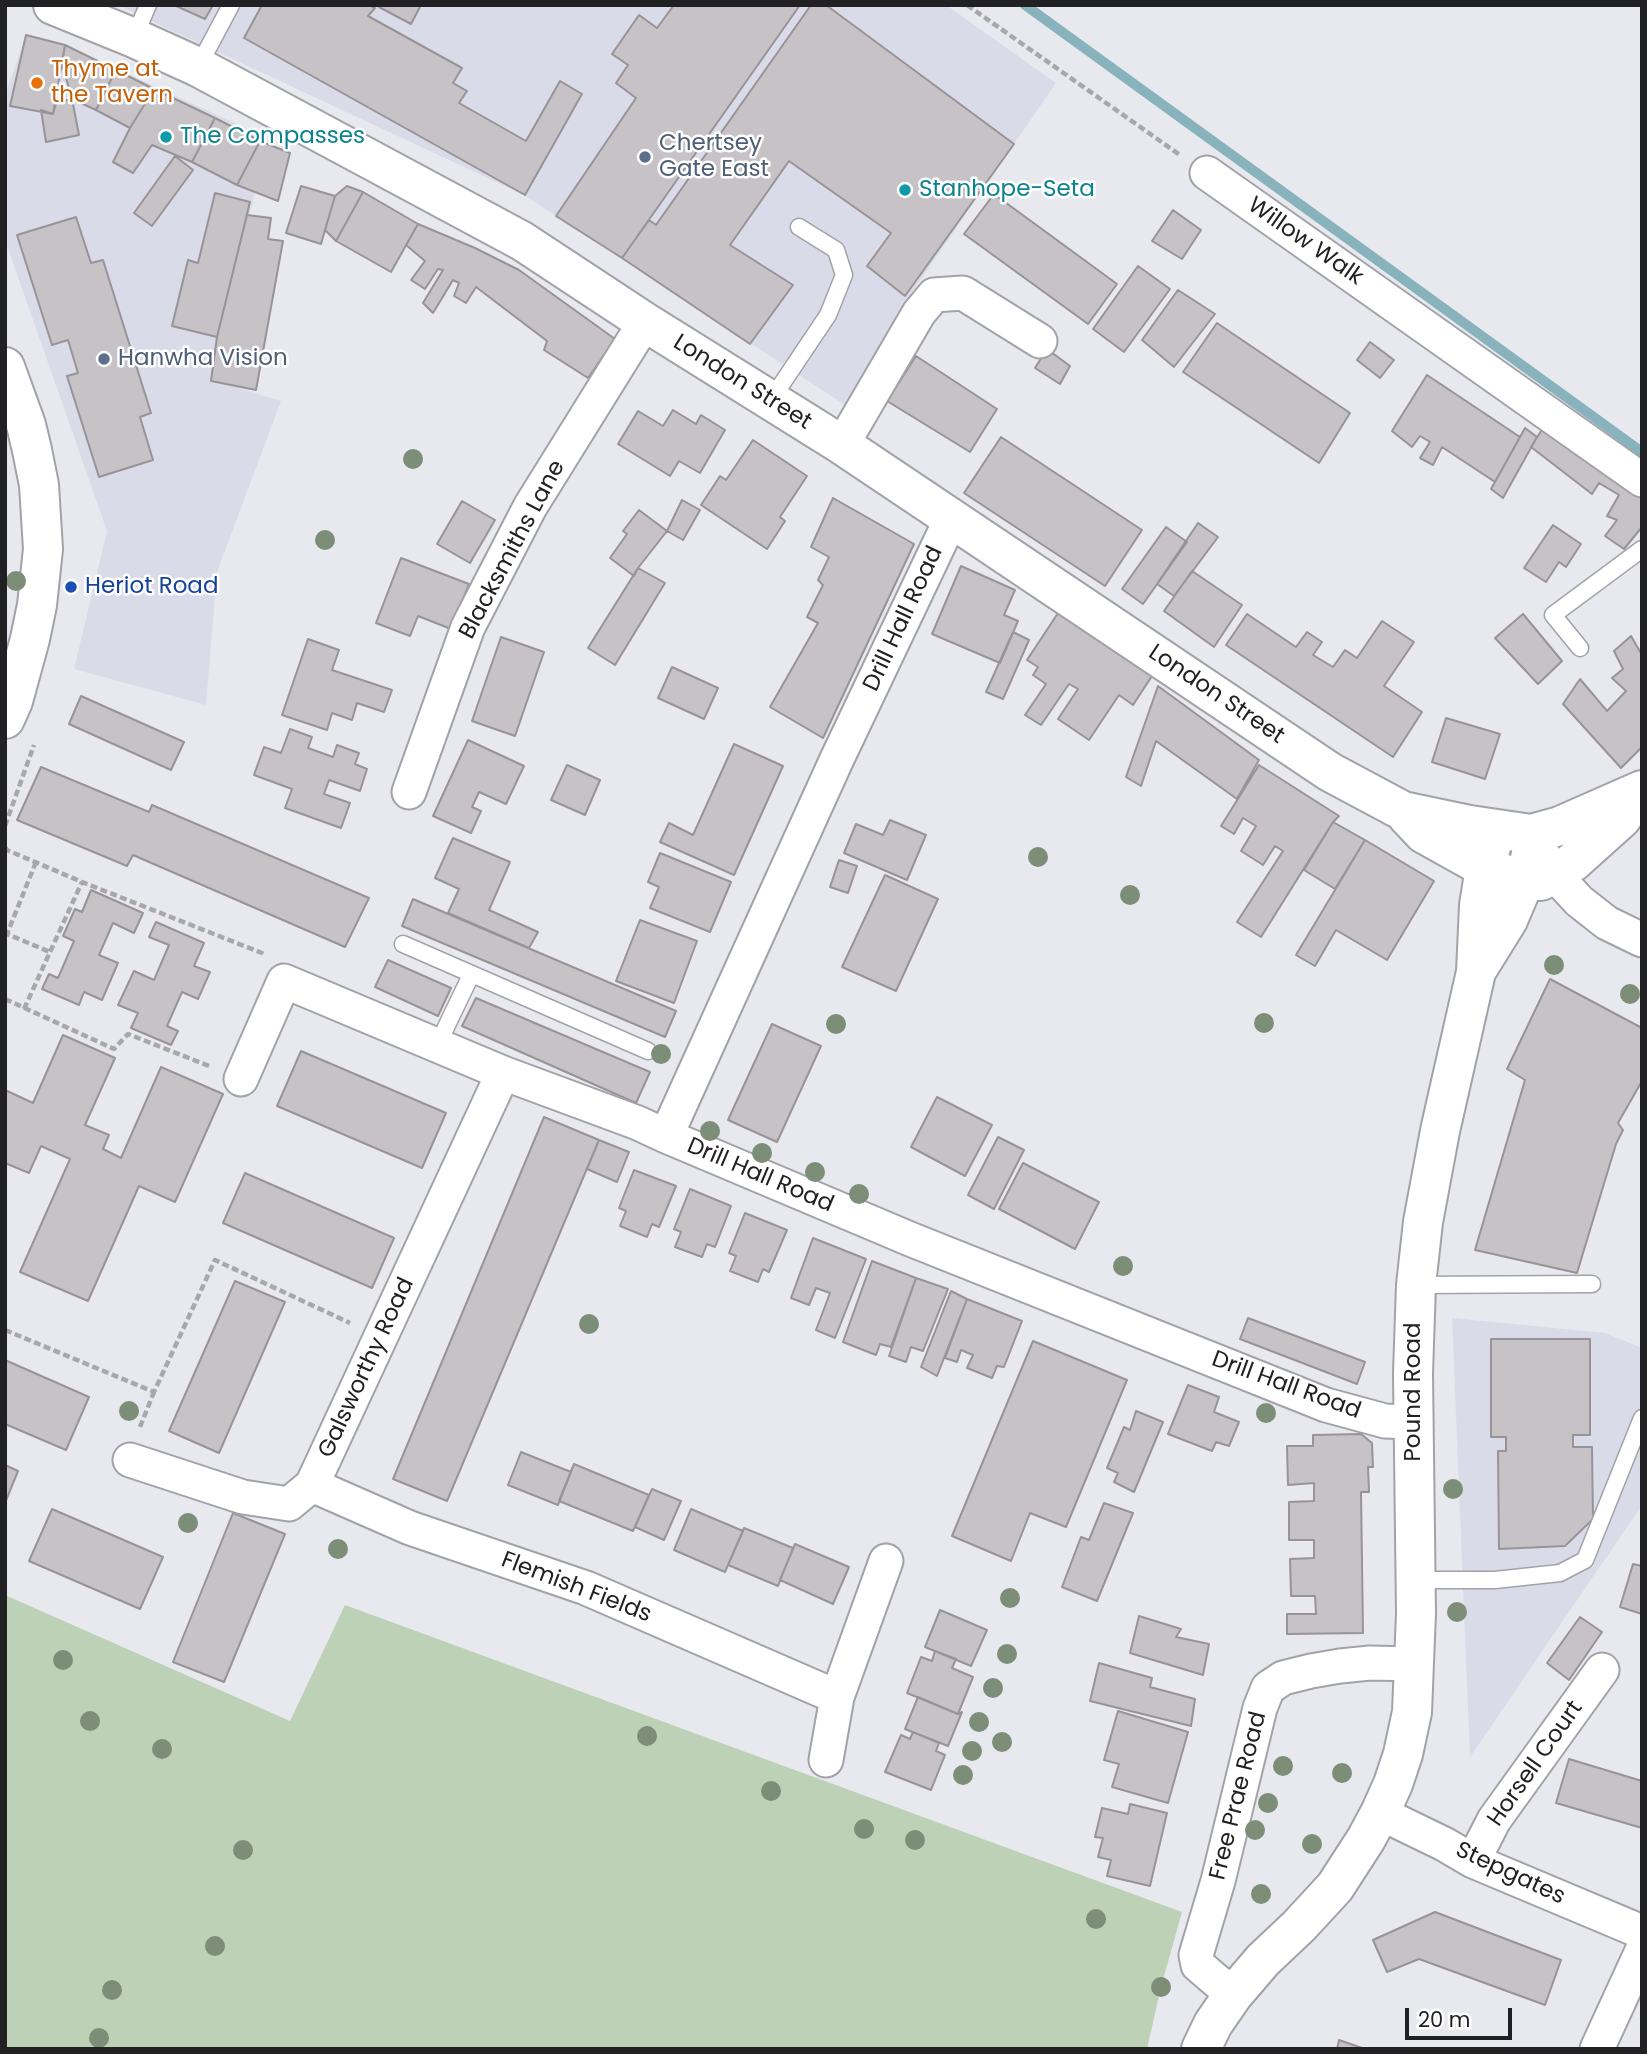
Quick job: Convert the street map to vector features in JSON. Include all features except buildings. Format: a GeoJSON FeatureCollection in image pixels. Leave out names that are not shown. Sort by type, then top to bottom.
{"type":"FeatureCollection","features":[{"type":"Feature","properties":{"kind":"main road","name":"London Street"},"geometry":{"type":"LineString","coordinates":[[52,5],[141,22],[198,67],[522,241],[952,517],[1330,772],[1403,811],[1513,832]]}},
{"type":"Feature","properties":{"kind":"main road"},"geometry":{"type":"LineString","coordinates":[[5,368],[26,425],[32,450],[39,485],[43,549],[30,639],[13,701],[5,719]]}},
{"type":"Feature","properties":{"kind":"main road"},"geometry":{"type":"LineString","coordinates":[[1513,832],[1560,826],[1640,791]]}},
{"type":"Feature","properties":{"kind":"main road"},"geometry":{"type":"LineString","coordinates":[[1539,877],[1573,862],[1622,817],[1640,791]]}},
{"type":"Feature","properties":{"kind":"main road","name":"London Street"},"geometry":{"type":"LineString","coordinates":[[1403,811],[1424,834],[1485,868],[1539,877]]}},
{"type":"Feature","properties":{"kind":"main road","name":"Pound Road"},"geometry":{"type":"LineString","coordinates":[[1380,1813],[1393,1784],[1409,1728],[1415,1664],[1413,1422],[1416,1285],[1423,1222],[1440,1131],[1476,972],[1479,905],[1485,868],[1513,832],[1531,858],[1539,877],[1476,972]]}},
{"type":"Feature","properties":{"kind":"main road"},"geometry":{"type":"LineString","coordinates":[[1201,2049],[1213,2024],[1233,1995],[1335,1887],[1380,1813]]}},
{"type":"Feature","properties":{"kind":"street","name":"Willow Walk"},"geometry":{"type":"LineString","coordinates":[[1207,173],[1642,480]]}},
{"type":"Feature","properties":{"kind":"street"},"geometry":{"type":"LineString","coordinates":[[842,445],[919,313],[934,295],[963,293],[1040,341]]}},
{"type":"Feature","properties":{"kind":"street","name":"Blacksmiths Lane"},"geometry":{"type":"LineString","coordinates":[[409,792],[468,627],[530,507],[645,322]]}},
{"type":"Feature","properties":{"kind":"street","name":"Drill Hall Road"},"geometry":{"type":"LineString","coordinates":[[952,517],[836,761],[666,1136],[910,1239],[1326,1405],[1385,1421],[1413,1422]]}},
{"type":"Feature","properties":{"kind":"street"},"geometry":{"type":"LineString","coordinates":[[1539,877],[1579,901],[1606,923],[1642,940]]}},
{"type":"Feature","properties":{"kind":"street"},"geometry":{"type":"LineString","coordinates":[[241,1079],[284,981],[503,1073],[666,1136]]}},
{"type":"Feature","properties":{"kind":"street","name":"Galsworthy Road"},"geometry":{"type":"LineString","coordinates":[[130,1460],[243,1497],[289,1504],[312,1485],[503,1073]]}},
{"type":"Feature","properties":{"kind":"street","name":"Flemish Fields"},"geometry":{"type":"LineString","coordinates":[[312,1485],[410,1528],[586,1588],[837,1697]]}},
{"type":"Feature","properties":{"kind":"street"},"geometry":{"type":"LineString","coordinates":[[826,1760],[837,1697],[886,1561]]}},
{"type":"Feature","properties":{"kind":"street","name":"Free Prae Road"},"geometry":{"type":"LineString","coordinates":[[1233,1995],[1198,1965],[1196,1955],[1221,1867],[1260,1708],[1268,1688],[1283,1678],[1340,1666],[1370,1663],[1415,1664]]}},
{"type":"Feature","properties":{"kind":"street","name":"Horsell Court"},"geometry":{"type":"LineString","coordinates":[[1473,1861],[1494,1820],[1602,1670]]}},
{"type":"Feature","properties":{"kind":"street","name":"Stepgates"},"geometry":{"type":"LineString","coordinates":[[1380,1813],[1473,1861],[1642,1932]]}},
{"type":"Feature","properties":{"kind":"street"},"geometry":{"type":"LineString","coordinates":[[1597,2049],[1642,1951]]}},
{"type":"Feature","properties":{"kind":"lane"},"geometry":{"type":"LineString","coordinates":[[198,67],[231,5]]}},
{"type":"Feature","properties":{"kind":"lane"},"geometry":{"type":"LineString","coordinates":[[771,400],[828,315],[844,275],[836,250],[799,228]]}},
{"type":"Feature","properties":{"kind":"lane"},"geometry":{"type":"LineString","coordinates":[[1580,648],[1553,615],[1642,549]]}},
{"type":"Feature","properties":{"kind":"lane"},"geometry":{"type":"LineString","coordinates":[[403,944],[648,1051]]}},
{"type":"Feature","properties":{"kind":"lane"},"geometry":{"type":"LineString","coordinates":[[437,1046],[471,975]]}},
{"type":"Feature","properties":{"kind":"lane"},"geometry":{"type":"LineString","coordinates":[[1416,1285],[1592,1284]]}},
{"type":"Feature","properties":{"kind":"lane"},"geometry":{"type":"LineString","coordinates":[[1415,1580],[1495,1580],[1560,1573],[1585,1560],[1642,1418]]}},
{"type":"Feature","properties":{"kind":"path"},"geometry":{"type":"LineString","coordinates":[[967,5],[1207,173]]}},
{"type":"Feature","properties":{"kind":"path"},"geometry":{"type":"LineString","coordinates":[[5,847],[82,882],[262,953],[284,981]]}},
{"type":"Feature","properties":{"kind":"path"},"geometry":{"type":"LineString","coordinates":[[36,862],[6,935],[50,952]]}},
{"type":"Feature","properties":{"kind":"path"},"geometry":{"type":"LineString","coordinates":[[24,1009],[82,882]]}},
{"type":"Feature","properties":{"kind":"path"},"geometry":{"type":"LineString","coordinates":[[5,999],[114,1049],[128,1034],[241,1079]]}},
{"type":"Feature","properties":{"kind":"path"},"geometry":{"type":"LineString","coordinates":[[5,1331],[153,1392],[215,1261],[381,1337]]}},
{"type":"Feature","properties":{"kind":"shaded area"},"geometry":{"type":"Polygon","coordinates":[[[117,5],[811,5],[782,46],[813,5],[946,5],[1056,83],[897,314],[848,407],[524,195],[117,5]]]}},
{"type":"Feature","properties":{"kind":"shaded area"},"geometry":{"type":"Polygon","coordinates":[[[26,35],[65,45],[267,138],[212,380],[281,401],[217,572],[206,705],[74,669],[107,531],[5,240],[5,96],[26,35]]]}},
{"type":"Feature","properties":{"kind":"shaded area"},"geometry":{"type":"Polygon","coordinates":[[[1452,1318],[1605,1333],[1642,1348],[1642,1505],[1470,1757],[1452,1318]]]}},
{"type":"Feature","properties":{"kind":"green space"},"geometry":{"type":"Polygon","coordinates":[[[5,1595],[290,1721],[345,1605],[1182,1912],[1147,2049],[5,2049],[5,1595]]]}},
{"type":"Feature","properties":{"kind":"waterway"},"geometry":{"type":"LineString","coordinates":[[1025,5],[1642,452]]}},
{"type":"Feature","properties":{"kind":"place","name":"Thyme at the Tavern"},"geometry":{"type":"Point","coordinates":[37,83]}},
{"type":"Feature","properties":{"kind":"place","name":"The Compasses"},"geometry":{"type":"Point","coordinates":[166,137]}},
{"type":"Feature","properties":{"kind":"place","name":"Chertsey Gate East"},"geometry":{"type":"Point","coordinates":[645,157]}},
{"type":"Feature","properties":{"kind":"place","name":"Stanhope-Seta"},"geometry":{"type":"Point","coordinates":[905,190]}},
{"type":"Feature","properties":{"kind":"place","name":"Hanwha Vision"},"geometry":{"type":"Point","coordinates":[104,359]}},
{"type":"Feature","properties":{"kind":"place","name":"Heriot Road"},"geometry":{"type":"Point","coordinates":[71,587]}}]}
